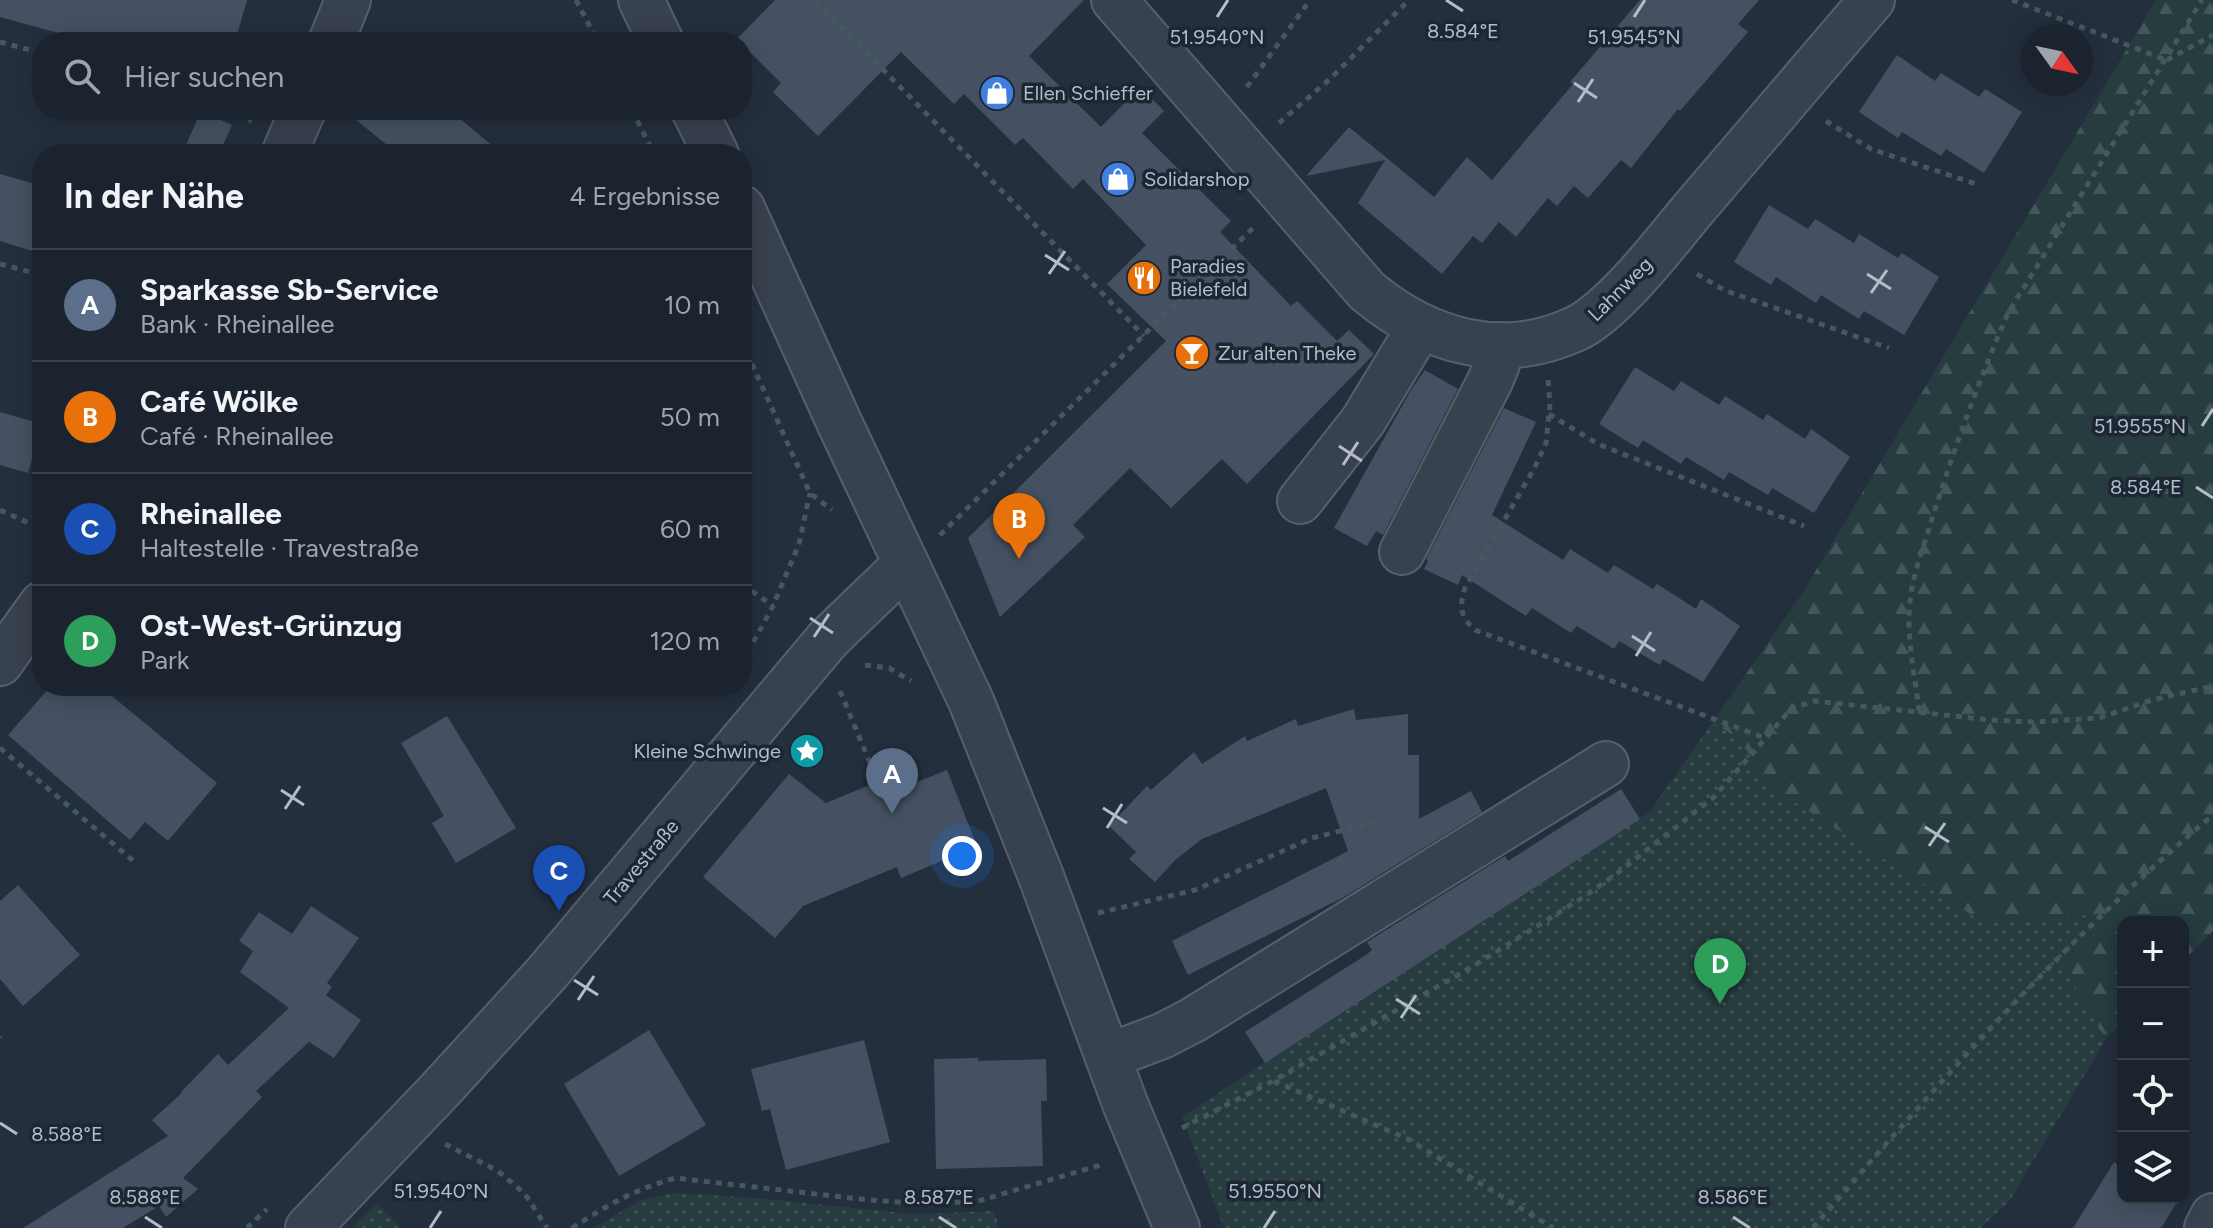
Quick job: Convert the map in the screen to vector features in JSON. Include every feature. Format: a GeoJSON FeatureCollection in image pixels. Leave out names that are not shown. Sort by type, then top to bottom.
{"type":"FeatureCollection","features":[{"type":"Feature","properties":{"kind":"street"},"geometry":{"type":"LineString","coordinates":[[335,32],[348,0]]}},
{"type":"Feature","properties":{"kind":"street"},"geometry":{"type":"LineString","coordinates":[[641,0],[656,32]]}},
{"type":"Feature","properties":{"kind":"street","name":"Lahnweg"},"geometry":{"type":"LineString","coordinates":[[1114,0],[1367,291],[1388,309],[1420,327],[1454,340],[1500,345],[1544,342],[1579,328],[1608,306],[1872,0]]}},
{"type":"Feature","properties":{"kind":"street"},"geometry":{"type":"LineString","coordinates":[[288,144],[299,120]]}},
{"type":"Feature","properties":{"kind":"street"},"geometry":{"type":"LineString","coordinates":[[699,120],[711,144]]}},
{"type":"Feature","properties":{"kind":"street"},"geometry":{"type":"LineString","coordinates":[[752,227],[919,553],[971,701],[1143,1148],[1177,1228]]}},
{"type":"Feature","properties":{"kind":"street"},"geometry":{"type":"LineString","coordinates":[[1300,501],[1363,421],[1420,327]]}},
{"type":"Feature","properties":{"kind":"street"},"geometry":{"type":"LineString","coordinates":[[1402,552],[1490,381],[1500,345]]}},
{"type":"Feature","properties":{"kind":"street","name":"Travestraße"},"geometry":{"type":"LineString","coordinates":[[308,1228],[547,973],[828,639],[919,553]]}},
{"type":"Feature","properties":{"kind":"street"},"geometry":{"type":"LineString","coordinates":[[0,663],[32,618]]}},
{"type":"Feature","properties":{"kind":"street"},"geometry":{"type":"LineString","coordinates":[[1109,1056],[1162,1036],[1193,1020],[1606,764]]}},
{"type":"Feature","properties":{"kind":"street"},"geometry":{"type":"LineString","coordinates":[[2207,1228],[2213,1216]]}},
{"type":"Feature","properties":{"kind":"path"},"geometry":{"type":"LineString","coordinates":[[576,0],[593,32]]}},
{"type":"Feature","properties":{"kind":"path"},"geometry":{"type":"LineString","coordinates":[[815,0],[1144,336]]}},
{"type":"Feature","properties":{"kind":"path"},"geometry":{"type":"LineString","coordinates":[[1216,117],[1240,96],[1310,0]]}},
{"type":"Feature","properties":{"kind":"path"},"geometry":{"type":"LineString","coordinates":[[1246,152],[1331,78],[1409,0]]}},
{"type":"Feature","properties":{"kind":"path"},"geometry":{"type":"LineString","coordinates":[[2012,0],[2166,60],[2213,35]]}},
{"type":"Feature","properties":{"kind":"path"},"geometry":{"type":"LineString","coordinates":[[1919,711],[1909,603],[1941,488],[1988,359],[2008,313],[2202,0]]}},
{"type":"Feature","properties":{"kind":"path"},"geometry":{"type":"LineString","coordinates":[[0,42],[32,50]]}},
{"type":"Feature","properties":{"kind":"path"},"geometry":{"type":"LineString","coordinates":[[1792,92],[1829,123],[1871,149],[1979,185]]}},
{"type":"Feature","properties":{"kind":"path"},"geometry":{"type":"LineString","coordinates":[[637,120],[649,144]]}},
{"type":"Feature","properties":{"kind":"path"},"geometry":{"type":"LineString","coordinates":[[919,553],[1285,197]]}},
{"type":"Feature","properties":{"kind":"path"},"geometry":{"type":"LineString","coordinates":[[1662,246],[1699,276],[1724,290],[1889,348]]}},
{"type":"Feature","properties":{"kind":"path"},"geometry":{"type":"LineString","coordinates":[[0,264],[32,272]]}},
{"type":"Feature","properties":{"kind":"path"},"geometry":{"type":"LineString","coordinates":[[1544,342],[1549,414],[1546,443],[1465,588],[1460,605],[1463,619],[1475,630],[1765,738]]}},
{"type":"Feature","properties":{"kind":"path"},"geometry":{"type":"LineString","coordinates":[[752,364],[810,493],[799,544],[773,606],[752,645]]}},
{"type":"Feature","properties":{"kind":"path"},"geometry":{"type":"LineString","coordinates":[[1549,414],[1598,444],[1804,526]]}},
{"type":"Feature","properties":{"kind":"path"},"geometry":{"type":"LineString","coordinates":[[0,510],[32,524]]}},
{"type":"Feature","properties":{"kind":"path"},"geometry":{"type":"LineString","coordinates":[[752,591],[773,606]]}},
{"type":"Feature","properties":{"kind":"path"},"geometry":{"type":"LineString","coordinates":[[838,685],[878,782]]}},
{"type":"Feature","properties":{"kind":"path"},"geometry":{"type":"LineString","coordinates":[[572,1228],[615,1200],[675,1178],[869,1200],[975,1202],[1107,1163],[1143,1148],[1273,1081],[1541,926],[1615,875],[1714,797],[1792,708],[1815,701],[1991,720],[2072,720],[2099,718],[2152,700],[2213,686]]}},
{"type":"Feature","properties":{"kind":"path"},"geometry":{"type":"LineString","coordinates":[[0,748],[137,864]]}},
{"type":"Feature","properties":{"kind":"path"},"geometry":{"type":"LineString","coordinates":[[1813,1228],[1987,1029],[2111,907],[2213,815]]}},
{"type":"Feature","properties":{"kind":"path"},"geometry":{"type":"LineString","coordinates":[[1086,915],[1195,890],[1312,838],[1385,820]]}},
{"type":"Feature","properties":{"kind":"path"},"geometry":{"type":"LineString","coordinates":[[1273,1081],[1408,1139],[1553,1228]]}},
{"type":"Feature","properties":{"kind":"path"},"geometry":{"type":"LineString","coordinates":[[435,1140],[483,1162],[525,1194],[547,1228]]}},
{"type":"Feature","properties":{"kind":"green space"},"geometry":{"type":"Polygon","coordinates":[[[2156,0],[2213,0],[2213,931],[2189,955],[2189,916],[2117,916],[2117,1028],[2105,1039],[2010,1200],[1980,1228],[2064,969],[2089,915],[1986,924],[1761,781],[1182,1117],[1650,812],[1803,592],[2156,0]]]}},
{"type":"Feature","properties":{"kind":"green space"},"geometry":{"type":"Polygon","coordinates":[[[1712,723],[1744,746],[1761,781],[1986,924],[2089,915],[2064,969],[2106,1039],[2010,1200],[1980,1228],[1224,1228],[1182,1117],[1650,812],[1712,723]]]}},
{"type":"Feature","properties":{"kind":"green space"},"geometry":{"type":"Polygon","coordinates":[[[673,1193],[913,1214],[994,1211],[999,1228],[594,1228],[641,1200],[673,1193]]]}},
{"type":"Feature","properties":{"kind":"green space"},"geometry":{"type":"Polygon","coordinates":[[[377,1203],[401,1228],[352,1228],[377,1203]]]}},
{"type":"Feature","properties":{"kind":"building"},"geometry":{"type":"Polygon","coordinates":[[[0,0],[247,0],[238,32],[55,32],[0,17],[0,0]]]}},
{"type":"Feature","properties":{"kind":"building"},"geometry":{"type":"Polygon","coordinates":[[[775,0],[1084,0],[1029,56],[1101,127],[1140,87],[1164,111],[1142,133],[1231,221],[1220,232],[1291,306],[1297,301],[1337,341],[1349,330],[1374,354],[1247,484],[1222,459],[1171,508],[1130,468],[1073,525],[1085,537],[1000,617],[968,538],[1166,341],[1107,284],[1146,245],[1083,179],[1073,189],[1023,138],[1015,145],[964,94],[954,104],[901,52],[818,136],[773,92],[781,83],[752,54],[752,32],[744,32],[775,0]]]}},
{"type":"Feature","properties":{"kind":"building"},"geometry":{"type":"Polygon","coordinates":[[[1640,0],[1759,0],[1738,24],[1748,32],[1680,111],[1678,109],[1631,168],[1621,160],[1588,198],[1574,186],[1557,206],[1548,198],[1516,237],[1499,222],[1482,243],[1473,236],[1442,274],[1358,203],[1385,160],[1306,176],[1349,127],[1434,197],[1467,157],[1492,180],[1640,0]]]}},
{"type":"Feature","properties":{"kind":"building"},"geometry":{"type":"Polygon","coordinates":[[[1897,55],[1935,81],[1941,73],[1979,97],[1985,89],[2022,112],[1984,173],[1946,149],[1941,156],[1902,132],[1898,138],[1859,112],[1897,55]]]}},
{"type":"Feature","properties":{"kind":"building"},"geometry":{"type":"Polygon","coordinates":[[[197,120],[221,120],[232,125],[223,144],[186,144],[197,120]]]}},
{"type":"Feature","properties":{"kind":"building"},"geometry":{"type":"Polygon","coordinates":[[[356,120],[462,120],[490,144],[386,144],[356,120]]]}},
{"type":"Feature","properties":{"kind":"building"},"geometry":{"type":"Polygon","coordinates":[[[0,174],[32,183],[32,251],[0,241],[0,174]]]}},
{"type":"Feature","properties":{"kind":"building"},"geometry":{"type":"Polygon","coordinates":[[[1769,205],[1808,229],[1815,219],[1854,243],[1859,234],[1898,258],[1902,253],[1939,277],[1904,335],[1864,311],[1859,319],[1821,295],[1816,303],[1776,277],[1771,285],[1734,262],[1769,205]]]}},
{"type":"Feature","properties":{"kind":"building"},"geometry":{"type":"Polygon","coordinates":[[[1635,367],[1674,391],[1681,381],[1719,405],[1725,396],[1763,420],[1767,414],[1805,439],[1811,429],[1850,457],[1814,513],[1772,488],[1768,495],[1729,472],[1724,480],[1686,457],[1681,464],[1643,440],[1638,448],[1599,424],[1635,367]]]}},
{"type":"Feature","properties":{"kind":"building"},"geometry":{"type":"Polygon","coordinates":[[[1425,370],[1458,389],[1383,535],[1376,531],[1367,546],[1334,528],[1425,370]]]}},
{"type":"Feature","properties":{"kind":"building"},"geometry":{"type":"Polygon","coordinates":[[[1504,408],[1536,422],[1492,515],[1563,560],[1570,549],[1608,573],[1614,565],[1653,589],[1657,584],[1696,609],[1701,599],[1740,626],[1703,682],[1663,659],[1660,665],[1619,641],[1614,649],[1577,626],[1571,633],[1532,608],[1526,616],[1462,575],[1458,585],[1424,569],[1426,559],[1504,408]]]}},
{"type":"Feature","properties":{"kind":"building"},"geometry":{"type":"Polygon","coordinates":[[[0,412],[32,421],[32,459],[28,473],[0,465],[0,412]]]}},
{"type":"Feature","properties":{"kind":"building"},"geometry":{"type":"Polygon","coordinates":[[[42,696],[112,696],[217,783],[168,841],[145,822],[130,840],[8,735],[42,696]]]}},
{"type":"Feature","properties":{"kind":"building"},"geometry":{"type":"Polygon","coordinates":[[[1354,709],[1356,720],[1408,714],[1408,755],[1419,755],[1419,819],[1471,791],[1482,812],[1344,897],[1188,975],[1172,941],[1348,851],[1326,788],[1202,839],[1175,860],[1155,882],[1129,859],[1136,852],[1109,826],[1147,786],[1151,790],[1194,752],[1202,764],[1245,736],[1247,741],[1296,719],[1298,726],[1354,709]]]}},
{"type":"Feature","properties":{"kind":"building"},"geometry":{"type":"Polygon","coordinates":[[[447,716],[516,828],[456,863],[432,823],[444,816],[401,743],[447,716]]]}},
{"type":"Feature","properties":{"kind":"building"},"geometry":{"type":"Polygon","coordinates":[[[947,770],[977,846],[901,878],[897,867],[803,906],[775,938],[703,877],[789,774],[826,803],[889,777],[895,791],[947,770]]]}},
{"type":"Feature","properties":{"kind":"building"},"geometry":{"type":"Polygon","coordinates":[[[1621,789],[1640,819],[1265,1063],[1245,1032],[1366,955],[1372,950],[1367,942],[1505,856],[1508,861],[1621,789]]]}},
{"type":"Feature","properties":{"kind":"building"},"geometry":{"type":"Polygon","coordinates":[[[18,885],[80,955],[23,1006],[0,979],[0,901],[18,885]]]}},
{"type":"Feature","properties":{"kind":"building"},"geometry":{"type":"Polygon","coordinates":[[[311,906],[359,938],[327,983],[332,987],[326,995],[361,1020],[334,1058],[309,1042],[256,1091],[262,1097],[183,1178],[198,1189],[166,1217],[159,1206],[123,1228],[23,1228],[168,1136],[152,1120],[218,1054],[228,1065],[289,1008],[240,972],[253,951],[239,941],[259,912],[292,934],[311,906]]]}},
{"type":"Feature","properties":{"kind":"building"},"geometry":{"type":"Polygon","coordinates":[[[649,1030],[706,1125],[619,1176],[564,1084],[649,1030]]]}},
{"type":"Feature","properties":{"kind":"building"},"geometry":{"type":"Polygon","coordinates":[[[864,1040],[890,1142],[786,1170],[770,1109],[762,1111],[751,1069],[864,1040]]]}},
{"type":"Feature","properties":{"kind":"building"},"geometry":{"type":"Polygon","coordinates":[[[978,1058],[978,1061],[1046,1059],[1047,1101],[1041,1101],[1043,1166],[936,1169],[934,1059],[978,1058]]]}},
{"type":"Feature","properties":{"kind":"building"},"geometry":{"type":"Polygon","coordinates":[[[2114,1162],[2117,1164],[2117,1204],[2176,1204],[2161,1228],[2073,1228],[2114,1162]]]}},
{"type":"Feature","properties":{"kind":"place","name":"Ellen Schieffer"},"geometry":{"type":"Point","coordinates":[997,93]}},
{"type":"Feature","properties":{"kind":"place","name":"Solidarshop"},"geometry":{"type":"Point","coordinates":[1118,179]}},
{"type":"Feature","properties":{"kind":"place","name":"Paradies Bielefeld"},"geometry":{"type":"Point","coordinates":[1144,278]}},
{"type":"Feature","properties":{"kind":"place","name":"Zur alten Theke"},"geometry":{"type":"Point","coordinates":[1192,353]}},
{"type":"Feature","properties":{"kind":"place","name":"Café Wölke"},"geometry":{"type":"Point","coordinates":[1019,559]}},
{"type":"Feature","properties":{"kind":"place","name":"Kleine Schwinge"},"geometry":{"type":"Point","coordinates":[807,751]}},
{"type":"Feature","properties":{"kind":"place","name":"Sparkasse Sb-Service"},"geometry":{"type":"Point","coordinates":[892,814]}},
{"type":"Feature","properties":{"kind":"place","name":"Rheinallee"},"geometry":{"type":"Point","coordinates":[559,911]}},
{"type":"Feature","properties":{"kind":"place","name":"Ost-West-Grünzug"},"geometry":{"type":"Point","coordinates":[1720,1004]}}]}
